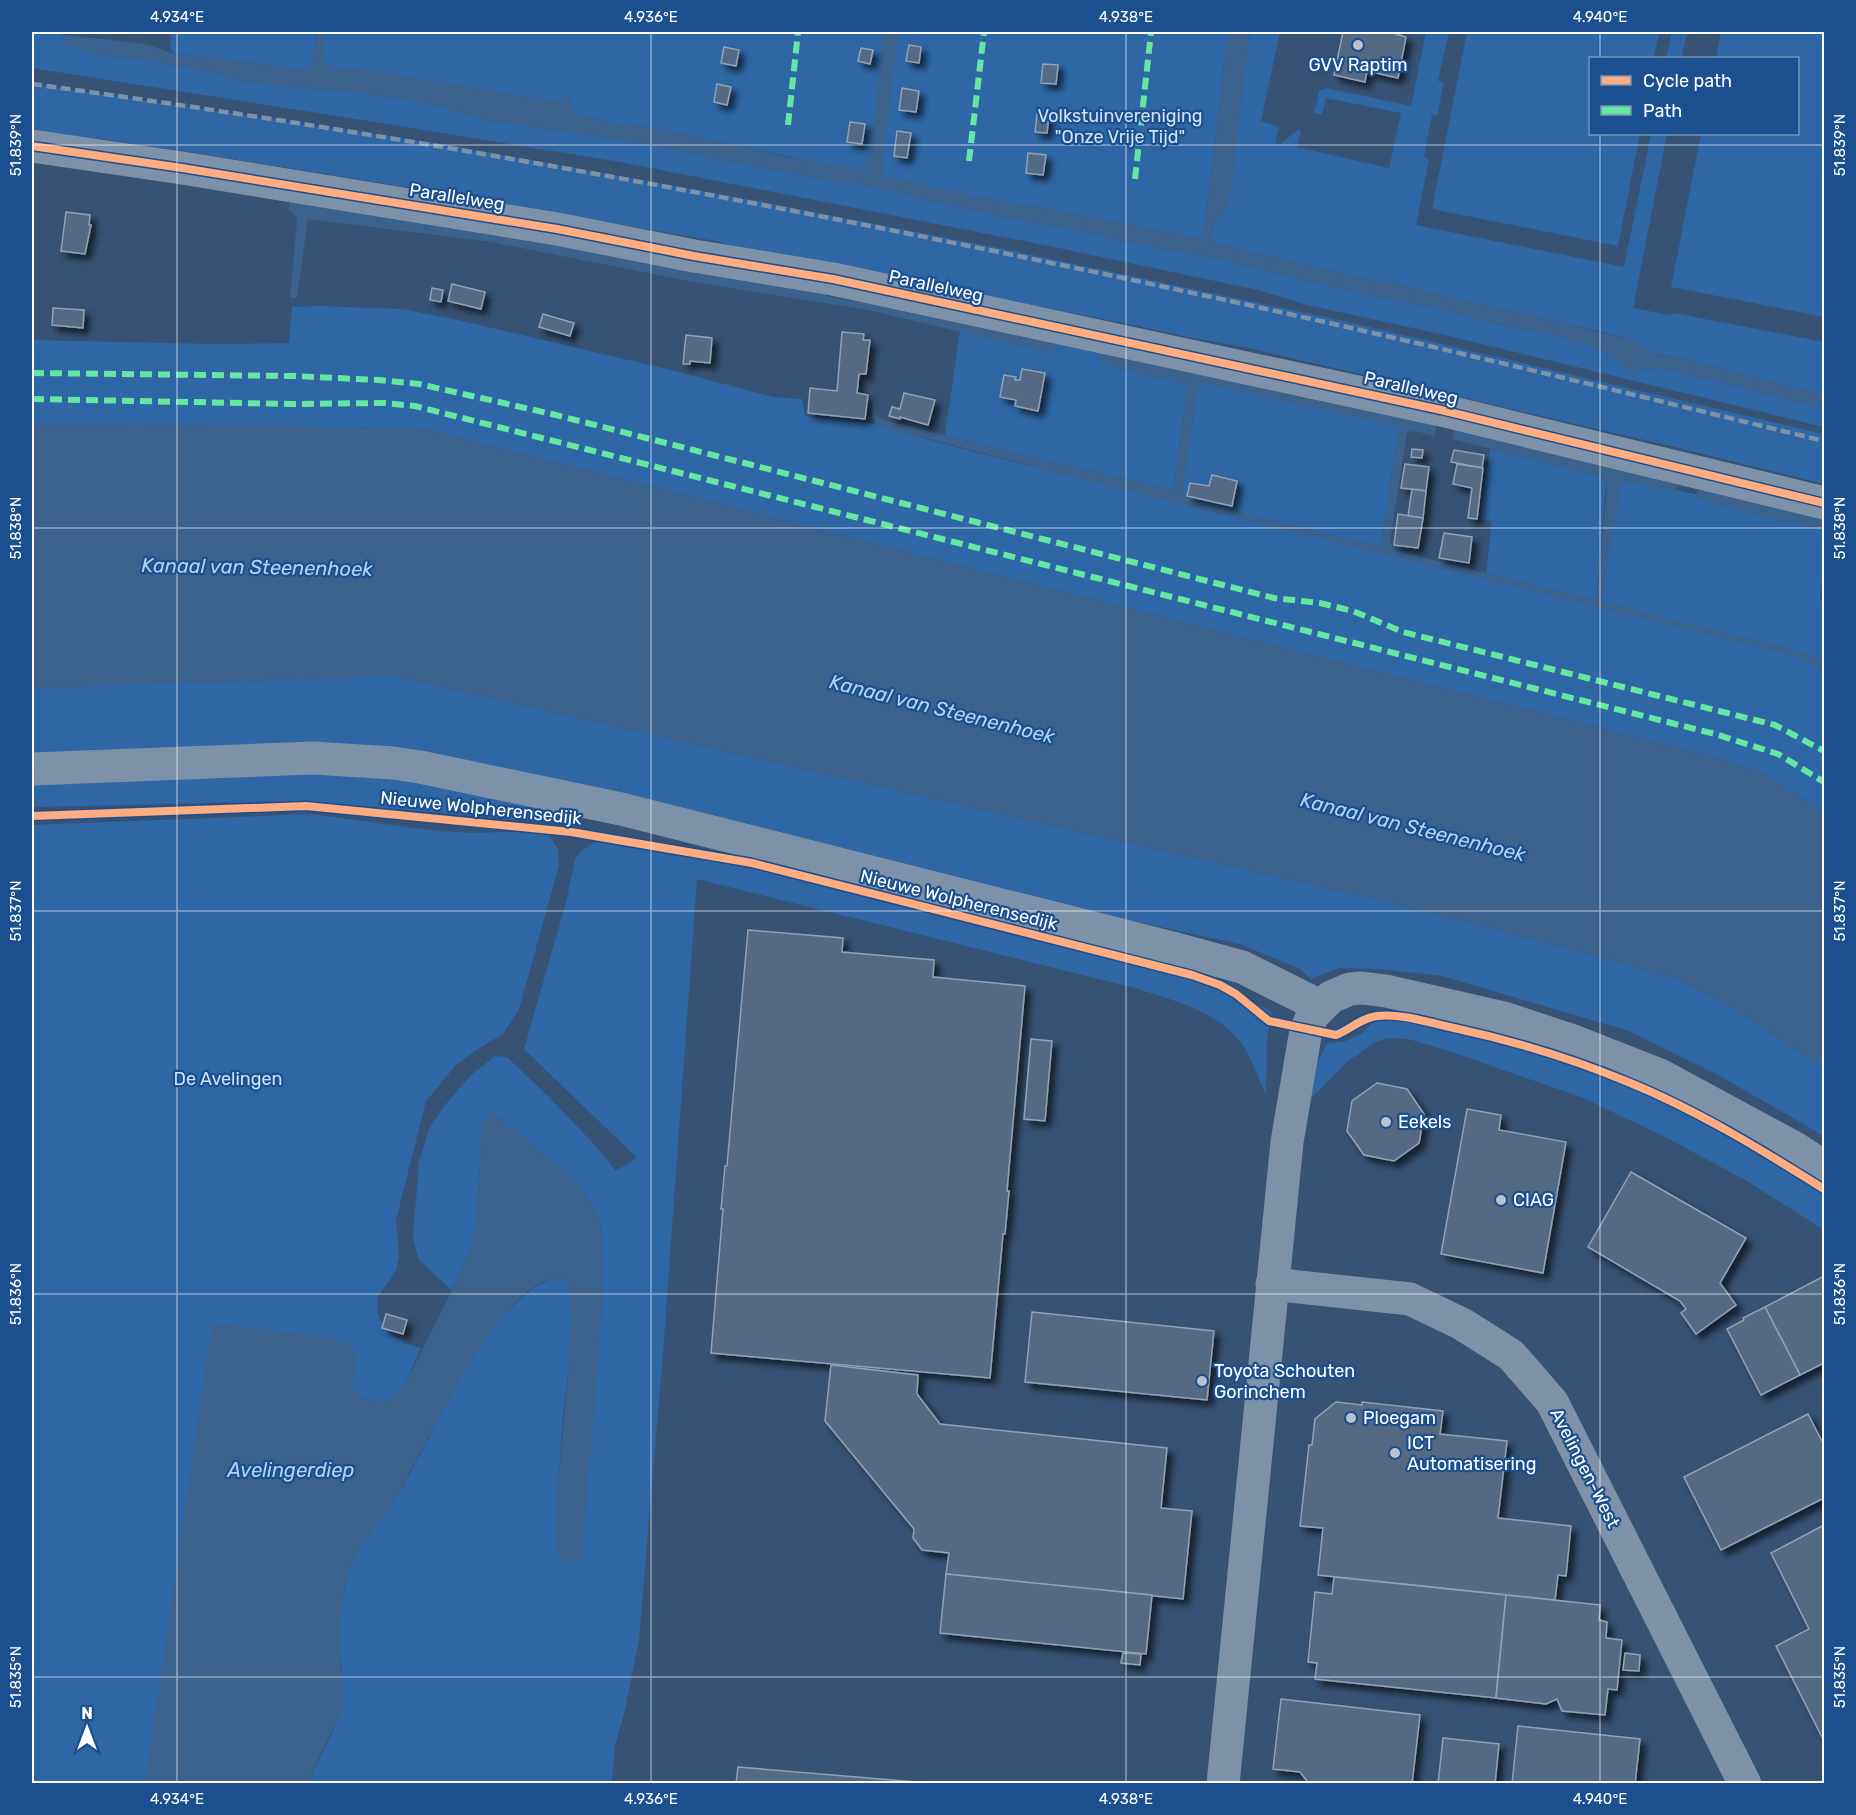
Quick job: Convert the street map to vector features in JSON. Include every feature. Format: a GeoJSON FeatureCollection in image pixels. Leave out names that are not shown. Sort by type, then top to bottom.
{"type":"FeatureCollection","features":[{"type":"Feature","properties":{"kind":"street","name":"Parallelweg"},"geometry":{"type":"LineString","coordinates":[[32,146],[128,159],[501,220],[833,279],[1441,410],[1824,503]]}},
{"type":"Feature","properties":{"kind":"street","name":"Nieuwe Wolpherensedijk"},"geometry":{"type":"LineString","coordinates":[[32,769],[314,758],[420,767],[621,808],[1242,967],[1313,1018]]}},
{"type":"Feature","properties":{"kind":"street"},"geometry":{"type":"LineString","coordinates":[[1223,1784],[1287,1142],[1313,1018],[1331,997],[1350,989],[1386,991],[1504,1018],[1576,1042],[1660,1075],[1795,1148],[1824,1167]]}},
{"type":"Feature","properties":{"kind":"street","name":"Avelingen-West"},"geometry":{"type":"LineString","coordinates":[[1272,1284],[1410,1299],[1462,1324],[1510,1355],[1552,1402],[1745,1784]]}},
{"type":"Feature","properties":{"kind":"green space"},"geometry":{"type":"Polygon","coordinates":[[[32,32],[59,32],[65,35],[63,38],[94,55],[124,57],[179,66],[251,83],[346,91],[422,102],[480,119],[598,136],[836,182],[850,182],[997,216],[1100,234],[1108,238],[1217,259],[1350,291],[1567,338],[1614,359],[1627,370],[1627,375],[1632,376],[1634,370],[1660,368],[1824,409],[1824,427],[1445,335],[1307,305],[1258,290],[1049,246],[620,162],[32,68],[32,32]]]}},
{"type":"Feature","properties":{"kind":"green space"},"geometry":{"type":"Polygon","coordinates":[[[171,32],[316,32],[313,61],[307,69],[302,71],[243,61],[174,54],[170,47],[171,32]]]}},
{"type":"Feature","properties":{"kind":"green space","name":"Volkstuinvereniging \"Onze Vrije Tijd\""},"geometry":{"type":"Polygon","coordinates":[[[325,32],[1228,32],[1202,239],[970,196],[699,137],[634,125],[622,125],[577,115],[567,94],[566,99],[557,102],[364,70],[332,68],[324,61],[325,32]]]}},
{"type":"Feature","properties":{"kind":"green space"},"geometry":{"type":"Polygon","coordinates":[[[1250,32],[1280,32],[1261,121],[1279,127],[1275,143],[1280,144],[1298,130],[1301,131],[1297,147],[1389,168],[1401,113],[1326,98],[1322,115],[1314,113],[1319,91],[1326,88],[1411,106],[1426,32],[1449,32],[1438,81],[1444,82],[1437,116],[1432,115],[1424,157],[1429,159],[1416,225],[1624,267],[1651,135],[1667,135],[1633,308],[1670,315],[1674,313],[1824,342],[1824,395],[1685,359],[1656,354],[1620,336],[1406,287],[1398,281],[1389,284],[1217,244],[1211,236],[1214,222],[1218,220],[1228,204],[1250,32]]]}},
{"type":"Feature","properties":{"kind":"green space"},"geometry":{"type":"Polygon","coordinates":[[[1467,32],[1659,32],[1654,57],[1589,57],[1589,135],[1640,135],[1618,246],[1432,209],[1467,32]]]}},
{"type":"Feature","properties":{"kind":"green space"},"geometry":{"type":"Polygon","coordinates":[[[1672,32],[1687,32],[1682,57],[1666,57],[1672,32]]]}},
{"type":"Feature","properties":{"kind":"green space"},"geometry":{"type":"Polygon","coordinates":[[[1721,32],[1824,32],[1824,317],[1671,287],[1701,135],[1799,135],[1799,57],[1716,57],[1721,32]]]}},
{"type":"Feature","properties":{"kind":"green space"},"geometry":{"type":"Polygon","coordinates":[[[32,84],[443,144],[763,202],[1014,251],[1344,321],[1824,434],[1824,484],[1249,348],[721,242],[227,158],[104,139],[32,132],[32,84]]]}},
{"type":"Feature","properties":{"kind":"green space"},"geometry":{"type":"Polygon","coordinates":[[[292,307],[402,309],[667,369],[773,397],[802,399],[805,416],[875,424],[967,450],[1792,655],[1811,663],[1824,672],[1824,811],[1765,774],[1733,762],[421,428],[32,424],[32,340],[215,344],[289,343],[292,307]]]}},
{"type":"Feature","properties":{"kind":"green space"},"geometry":{"type":"Polygon","coordinates":[[[960,331],[1050,353],[1056,343],[1106,348],[1101,364],[1186,384],[1174,487],[1171,489],[945,435],[960,331]]]}},
{"type":"Feature","properties":{"kind":"green space"},"geometry":{"type":"Polygon","coordinates":[[[1205,383],[1397,426],[1381,544],[1377,546],[1184,497],[1183,486],[1197,390],[1205,383]]]}},
{"type":"Feature","properties":{"kind":"green space"},"geometry":{"type":"Polygon","coordinates":[[[1490,449],[1601,477],[1606,483],[1595,600],[1486,573],[1492,522],[1480,519],[1490,449]]]}},
{"type":"Feature","properties":{"kind":"green space"},"geometry":{"type":"Polygon","coordinates":[[[1615,473],[1697,495],[1697,498],[1823,529],[1824,560],[1820,599],[1822,603],[1824,602],[1824,662],[1811,655],[1599,601],[1615,473]]]}},
{"type":"Feature","properties":{"kind":"green space"},"geometry":{"type":"Polygon","coordinates":[[[393,676],[1405,906],[1676,979],[1736,1010],[1824,1068],[1824,1136],[1716,1074],[1629,1031],[1442,976],[1378,969],[1339,968],[1311,979],[1300,969],[1240,944],[1123,919],[489,770],[32,757],[32,688],[393,676]]]}},
{"type":"Feature","properties":{"kind":"green space"},"geometry":{"type":"Polygon","coordinates":[[[355,768],[564,813],[562,824],[305,801],[32,807],[32,775],[355,768]]]}},
{"type":"Feature","properties":{"kind":"green space","name":"De Avelingen"},"geometry":{"type":"Polygon","coordinates":[[[310,814],[438,831],[473,833],[537,831],[549,835],[558,849],[559,866],[519,1009],[503,1034],[457,1064],[426,1101],[396,1220],[399,1257],[396,1271],[377,1298],[378,1315],[386,1328],[403,1341],[421,1348],[404,1386],[397,1394],[381,1404],[360,1396],[353,1389],[222,1783],[32,1783],[32,825],[310,814]]]}},
{"type":"Feature","properties":{"kind":"green space"},"geometry":{"type":"Polygon","coordinates":[[[620,838],[926,908],[1189,975],[1235,992],[1272,1012],[1267,1038],[1266,1095],[1246,1050],[1232,1032],[1207,1015],[1179,1002],[1135,988],[697,879],[664,1339],[639,1640],[625,1710],[615,1746],[612,1783],[461,1784],[433,1781],[307,1784],[336,1724],[342,1699],[340,1614],[347,1581],[358,1551],[397,1496],[470,1361],[488,1335],[507,1312],[530,1291],[543,1282],[557,1278],[567,1281],[572,1315],[560,1461],[557,1549],[581,1550],[603,1299],[602,1231],[596,1212],[574,1180],[498,1116],[481,1145],[476,1229],[462,1270],[451,1290],[418,1259],[413,1236],[419,1162],[429,1129],[445,1105],[471,1075],[495,1056],[507,1057],[594,1144],[616,1171],[637,1158],[524,1049],[566,902],[575,859],[580,852],[593,843],[620,838]]]}},
{"type":"Feature","properties":{"kind":"green space"},"geometry":{"type":"Polygon","coordinates":[[[1392,1017],[1427,1020],[1488,1036],[1633,1082],[1729,1131],[1824,1191],[1824,1230],[1747,1181],[1665,1137],[1583,1098],[1408,1039],[1388,1038],[1374,1043],[1348,1061],[1308,1101],[1316,1065],[1327,1043],[1343,1042],[1361,1034],[1377,1019],[1392,1017]]]}},
{"type":"Feature","properties":{"kind":"water"},"geometry":{"type":"Polygon","coordinates":[[[316,32],[325,32],[324,61],[332,68],[364,69],[557,102],[566,99],[566,92],[577,115],[622,125],[634,125],[699,137],[797,159],[865,170],[879,84],[883,32],[898,32],[882,176],[966,193],[970,196],[1202,239],[1228,32],[1250,32],[1230,200],[1218,220],[1214,222],[1211,236],[1217,244],[1389,284],[1399,281],[1406,287],[1629,339],[1662,356],[1685,359],[1824,395],[1824,409],[1660,368],[1634,370],[1632,377],[1627,375],[1627,370],[1613,359],[1597,350],[1560,337],[1217,259],[1108,238],[1100,234],[997,216],[895,191],[850,182],[836,182],[598,136],[480,119],[422,102],[346,91],[251,83],[179,66],[124,57],[94,55],[62,43],[65,35],[139,43],[174,54],[243,61],[302,71],[307,69],[313,61],[316,32]]]}},
{"type":"Feature","properties":{"kind":"water"},"geometry":{"type":"Polygon","coordinates":[[[290,201],[431,225],[437,223],[815,290],[830,297],[883,303],[1056,343],[1056,347],[1050,353],[868,310],[688,281],[491,242],[308,219],[297,298],[290,298],[297,220],[296,216],[288,210],[290,201]]]}},
{"type":"Feature","properties":{"kind":"water"},"geometry":{"type":"Polygon","coordinates":[[[1102,351],[1436,425],[1435,436],[1414,431],[1407,433],[1390,542],[1393,550],[1595,600],[1607,488],[1601,477],[1452,439],[1455,428],[1529,443],[1677,485],[1675,492],[1632,483],[1621,485],[1602,601],[1811,655],[1824,662],[1824,672],[1811,663],[1792,655],[1175,503],[879,426],[872,415],[872,402],[875,400],[877,416],[887,421],[1171,489],[1174,487],[1186,384],[1101,364],[1098,359],[1102,351]],[[1205,384],[1199,386],[1197,390],[1183,487],[1184,497],[1377,546],[1381,544],[1397,427],[1205,384]]]}},
{"type":"Feature","properties":{"kind":"water","name":"Kanaal van Steenenhoek"},"geometry":{"type":"Polygon","coordinates":[[[32,424],[421,428],[1733,762],[1765,774],[1824,811],[1824,1068],[1736,1010],[1676,979],[1586,953],[1405,906],[393,676],[32,688],[32,424]]]}},
{"type":"Feature","properties":{"kind":"water"},"geometry":{"type":"Polygon","coordinates":[[[1700,488],[1824,517],[1824,530],[1699,500],[1697,494],[1700,488]]]}},
{"type":"Feature","properties":{"kind":"water","name":"Avelingerdiep"},"geometry":{"type":"Polygon","coordinates":[[[493,1114],[574,1180],[596,1212],[602,1231],[603,1299],[582,1560],[562,1560],[557,1544],[559,1476],[571,1306],[567,1281],[545,1281],[520,1298],[495,1327],[446,1405],[397,1496],[357,1553],[345,1587],[340,1621],[344,1707],[307,1783],[145,1783],[212,1325],[222,1324],[329,1338],[346,1343],[357,1357],[352,1387],[360,1396],[381,1404],[397,1394],[404,1386],[462,1270],[471,1247],[477,1217],[482,1121],[493,1114]]]}},
{"type":"Feature","properties":{"kind":"building"},"geometry":{"type":"Polygon","coordinates":[[[1343,32],[1397,32],[1396,34],[1406,37],[1398,78],[1367,71],[1365,82],[1334,75],[1343,32]]]}},
{"type":"Feature","properties":{"kind":"building"},"geometry":{"type":"Polygon","coordinates":[[[909,45],[921,47],[919,63],[906,61],[909,45]]]}},
{"type":"Feature","properties":{"kind":"building"},"geometry":{"type":"Polygon","coordinates":[[[724,47],[739,50],[736,66],[721,63],[724,47]]]}},
{"type":"Feature","properties":{"kind":"building"},"geometry":{"type":"Polygon","coordinates":[[[861,48],[873,50],[870,64],[858,61],[861,48]]]}},
{"type":"Feature","properties":{"kind":"building"},"geometry":{"type":"Polygon","coordinates":[[[1043,64],[1058,65],[1056,84],[1041,83],[1043,64]]]}},
{"type":"Feature","properties":{"kind":"building"},"geometry":{"type":"Polygon","coordinates":[[[717,84],[731,87],[727,105],[714,102],[717,84]]]}},
{"type":"Feature","properties":{"kind":"building"},"geometry":{"type":"Polygon","coordinates":[[[902,88],[919,91],[916,112],[899,110],[902,88]]]}},
{"type":"Feature","properties":{"kind":"building"},"geometry":{"type":"Polygon","coordinates":[[[1037,114],[1049,115],[1047,133],[1035,132],[1037,114]]]}},
{"type":"Feature","properties":{"kind":"building"},"geometry":{"type":"Polygon","coordinates":[[[850,122],[865,124],[862,144],[847,142],[850,122]]]}},
{"type":"Feature","properties":{"kind":"building"},"geometry":{"type":"Polygon","coordinates":[[[897,131],[911,133],[907,158],[894,156],[897,131]]]}},
{"type":"Feature","properties":{"kind":"building"},"geometry":{"type":"Polygon","coordinates":[[[1028,153],[1046,155],[1043,175],[1026,173],[1028,153]]]}},
{"type":"Feature","properties":{"kind":"building"},"geometry":{"type":"Polygon","coordinates":[[[66,212],[90,215],[89,225],[91,225],[85,254],[61,251],[66,212]]]}},
{"type":"Feature","properties":{"kind":"building"},"geometry":{"type":"Polygon","coordinates":[[[452,284],[485,292],[481,309],[448,301],[452,284]]]}},
{"type":"Feature","properties":{"kind":"building"},"geometry":{"type":"Polygon","coordinates":[[[432,288],[443,290],[441,302],[430,300],[432,288]]]}},
{"type":"Feature","properties":{"kind":"building"},"geometry":{"type":"Polygon","coordinates":[[[53,308],[84,310],[83,328],[52,325],[53,308]]]}},
{"type":"Feature","properties":{"kind":"building"},"geometry":{"type":"Polygon","coordinates":[[[543,314],[574,323],[570,336],[539,327],[543,314]]]}},
{"type":"Feature","properties":{"kind":"building"},"geometry":{"type":"Polygon","coordinates":[[[842,332],[864,334],[863,340],[870,340],[866,374],[859,374],[857,393],[868,395],[865,419],[808,413],[810,388],[837,391],[842,332]]]}},
{"type":"Feature","properties":{"kind":"building"},"geometry":{"type":"Polygon","coordinates":[[[686,335],[712,338],[710,363],[690,361],[690,364],[683,364],[686,335]]]}},
{"type":"Feature","properties":{"kind":"building"},"geometry":{"type":"Polygon","coordinates":[[[1022,369],[1045,373],[1038,411],[1015,406],[1016,400],[1000,397],[1004,375],[1020,380],[1022,369]]]}},
{"type":"Feature","properties":{"kind":"building"},"geometry":{"type":"Polygon","coordinates":[[[904,393],[935,400],[928,425],[889,416],[892,407],[900,409],[904,393]]]}},
{"type":"Feature","properties":{"kind":"building"},"geometry":{"type":"Polygon","coordinates":[[[1412,449],[1423,450],[1422,458],[1411,457],[1412,449]]]}},
{"type":"Feature","properties":{"kind":"building"},"geometry":{"type":"Polygon","coordinates":[[[1454,450],[1484,455],[1482,468],[1451,462],[1454,450]]]}},
{"type":"Feature","properties":{"kind":"building"},"geometry":{"type":"Polygon","coordinates":[[[1405,464],[1429,467],[1426,491],[1401,488],[1405,464]]]}},
{"type":"Feature","properties":{"kind":"building"},"geometry":{"type":"Polygon","coordinates":[[[1457,464],[1483,468],[1477,519],[1468,518],[1472,488],[1453,484],[1457,464]]]}},
{"type":"Feature","properties":{"kind":"building"},"geometry":{"type":"Polygon","coordinates":[[[1212,475],[1237,481],[1232,506],[1187,496],[1190,483],[1209,486],[1212,475]]]}},
{"type":"Feature","properties":{"kind":"building"},"geometry":{"type":"Polygon","coordinates":[[[1412,489],[1426,491],[1423,518],[1408,516],[1412,489]]]}},
{"type":"Feature","properties":{"kind":"building"},"geometry":{"type":"Polygon","coordinates":[[[1398,514],[1423,518],[1418,548],[1394,545],[1398,514]]]}},
{"type":"Feature","properties":{"kind":"building"},"geometry":{"type":"Polygon","coordinates":[[[1444,533],[1472,537],[1469,563],[1439,558],[1444,533]]]}},
{"type":"Feature","properties":{"kind":"building"},"geometry":{"type":"Polygon","coordinates":[[[748,930],[843,938],[842,952],[934,960],[933,977],[1025,986],[1007,1191],[1009,1191],[990,1378],[711,1353],[723,1209],[721,1209],[725,1166],[727,1166],[748,930]]]}},
{"type":"Feature","properties":{"kind":"building"},"geometry":{"type":"Polygon","coordinates":[[[1031,1039],[1052,1041],[1045,1121],[1024,1119],[1031,1039]]]}},
{"type":"Feature","properties":{"kind":"building"},"geometry":{"type":"Polygon","coordinates":[[[1377,1083],[1407,1089],[1424,1114],[1419,1143],[1394,1161],[1364,1155],[1347,1131],[1352,1101],[1377,1083]]]}},
{"type":"Feature","properties":{"kind":"building"},"geometry":{"type":"Polygon","coordinates":[[[1467,1109],[1501,1115],[1499,1130],[1566,1142],[1543,1273],[1441,1254],[1467,1109]]]}},
{"type":"Feature","properties":{"kind":"building"},"geometry":{"type":"Polygon","coordinates":[[[1631,1172],[1746,1238],[1720,1283],[1736,1305],[1696,1334],[1681,1313],[1686,1309],[1680,1301],[1588,1247],[1631,1172]]]}},
{"type":"Feature","properties":{"kind":"building"},"geometry":{"type":"Polygon","coordinates":[[[1824,1276],[1824,1363],[1800,1375],[1765,1307],[1824,1276]]]}},
{"type":"Feature","properties":{"kind":"building"},"geometry":{"type":"Polygon","coordinates":[[[1765,1307],[1800,1375],[1761,1395],[1727,1329],[1765,1307]]]}},
{"type":"Feature","properties":{"kind":"building"},"geometry":{"type":"Polygon","coordinates":[[[1032,1312],[1214,1331],[1207,1400],[1025,1382],[1032,1312]]]}},
{"type":"Feature","properties":{"kind":"building"},"geometry":{"type":"Polygon","coordinates":[[[386,1314],[407,1320],[403,1334],[382,1328],[386,1314]]]}},
{"type":"Feature","properties":{"kind":"building"},"geometry":{"type":"Polygon","coordinates":[[[831,1365],[918,1375],[917,1394],[940,1424],[1167,1448],[1161,1508],[1192,1511],[1183,1599],[946,1574],[949,1553],[922,1550],[913,1538],[914,1529],[825,1421],[831,1365]]]}},
{"type":"Feature","properties":{"kind":"building"},"geometry":{"type":"Polygon","coordinates":[[[1336,1402],[1362,1405],[1362,1402],[1443,1411],[1440,1434],[1507,1441],[1498,1518],[1571,1526],[1566,1576],[1558,1575],[1555,1600],[1318,1575],[1323,1528],[1300,1526],[1309,1445],[1312,1445],[1315,1419],[1336,1402]]]}},
{"type":"Feature","properties":{"kind":"building"},"geometry":{"type":"Polygon","coordinates":[[[1808,1414],[1824,1445],[1824,1498],[1721,1550],[1684,1477],[1808,1414]]]}},
{"type":"Feature","properties":{"kind":"building"},"geometry":{"type":"Polygon","coordinates":[[[1824,1525],[1824,1741],[1776,1646],[1809,1629],[1771,1553],[1824,1525]]]}},
{"type":"Feature","properties":{"kind":"building"},"geometry":{"type":"Polygon","coordinates":[[[946,1574],[1152,1595],[1146,1654],[940,1633],[946,1574]]]}},
{"type":"Feature","properties":{"kind":"building"},"geometry":{"type":"Polygon","coordinates":[[[1334,1577],[1506,1595],[1496,1698],[1315,1679],[1317,1663],[1308,1662],[1315,1592],[1332,1594],[1334,1577]]]}},
{"type":"Feature","properties":{"kind":"building"},"geometry":{"type":"Polygon","coordinates":[[[1506,1595],[1600,1605],[1599,1620],[1607,1622],[1606,1638],[1622,1640],[1617,1690],[1608,1689],[1605,1715],[1562,1711],[1557,1699],[1546,1704],[1496,1698],[1506,1595]]]}},
{"type":"Feature","properties":{"kind":"building"},"geometry":{"type":"Polygon","coordinates":[[[1123,1653],[1141,1654],[1140,1665],[1121,1663],[1123,1653]]]}},
{"type":"Feature","properties":{"kind":"building"},"geometry":{"type":"Polygon","coordinates":[[[1625,1653],[1640,1655],[1639,1671],[1623,1670],[1625,1653]]]}},
{"type":"Feature","properties":{"kind":"building"},"geometry":{"type":"Polygon","coordinates":[[[1281,1699],[1420,1715],[1412,1784],[1307,1784],[1300,1772],[1273,1769],[1281,1699]]]}},
{"type":"Feature","properties":{"kind":"building"},"geometry":{"type":"Polygon","coordinates":[[[1518,1726],[1640,1739],[1635,1784],[1512,1784],[1518,1726]]]}},
{"type":"Feature","properties":{"kind":"building"},"geometry":{"type":"Polygon","coordinates":[[[1443,1738],[1499,1744],[1495,1784],[1438,1784],[1443,1738]]]}},
{"type":"Feature","properties":{"kind":"building"},"geometry":{"type":"Polygon","coordinates":[[[738,1767],[940,1784],[736,1784],[738,1767]]]}},
{"type":"Feature","properties":{"kind":"railway"},"geometry":{"type":"LineString","coordinates":[[32,84],[181,105],[478,153],[921,236],[1369,332],[1824,441]]}},
{"type":"Feature","properties":{"kind":"marked path"},"geometry":{"type":"LineString","coordinates":[[788,125],[798,32]]}},
{"type":"Feature","properties":{"kind":"marked path"},"geometry":{"type":"LineString","coordinates":[[969,161],[984,32]]}},
{"type":"Feature","properties":{"kind":"marked path"},"geometry":{"type":"LineString","coordinates":[[1135,179],[1151,32]]}},
{"type":"Feature","properties":{"kind":"marked path"},"geometry":{"type":"LineString","coordinates":[[32,373],[294,376],[419,384],[552,414],[1274,598],[1320,603],[1353,611],[1403,632],[1775,725],[1824,751]]}},
{"type":"Feature","properties":{"kind":"marked path"},"geometry":{"type":"LineString","coordinates":[[32,399],[292,404],[384,403],[415,406],[1715,734],[1778,754],[1824,782]]}},
{"type":"Feature","properties":{"kind":"cycle path"},"geometry":{"type":"LineString","coordinates":[[32,146],[557,229],[694,256],[833,279],[1441,410],[1824,503]]}},
{"type":"Feature","properties":{"kind":"cycle path"},"geometry":{"type":"LineString","coordinates":[[32,816],[306,806],[571,832],[752,863],[1192,975],[1220,985],[1236,994],[1269,1021],[1336,1035],[1371,1017],[1387,1015],[1416,1019],[1520,1044],[1607,1073],[1654,1093],[1753,1145],[1824,1189]]}},
{"type":"Feature","properties":{"kind":"place","name":"GVV Raptim"},"geometry":{"type":"Point","coordinates":[1358,45]}},
{"type":"Feature","properties":{"kind":"place","name":"Eekels"},"geometry":{"type":"Point","coordinates":[1386,1122]}},
{"type":"Feature","properties":{"kind":"place","name":"CIAG"},"geometry":{"type":"Point","coordinates":[1501,1200]}},
{"type":"Feature","properties":{"kind":"place","name":"Toyota Schouten Gorinchem"},"geometry":{"type":"Point","coordinates":[1202,1381]}},
{"type":"Feature","properties":{"kind":"place","name":"Ploegam"},"geometry":{"type":"Point","coordinates":[1351,1418]}},
{"type":"Feature","properties":{"kind":"place","name":"ICT Automatisering"},"geometry":{"type":"Point","coordinates":[1395,1453]}}]}
